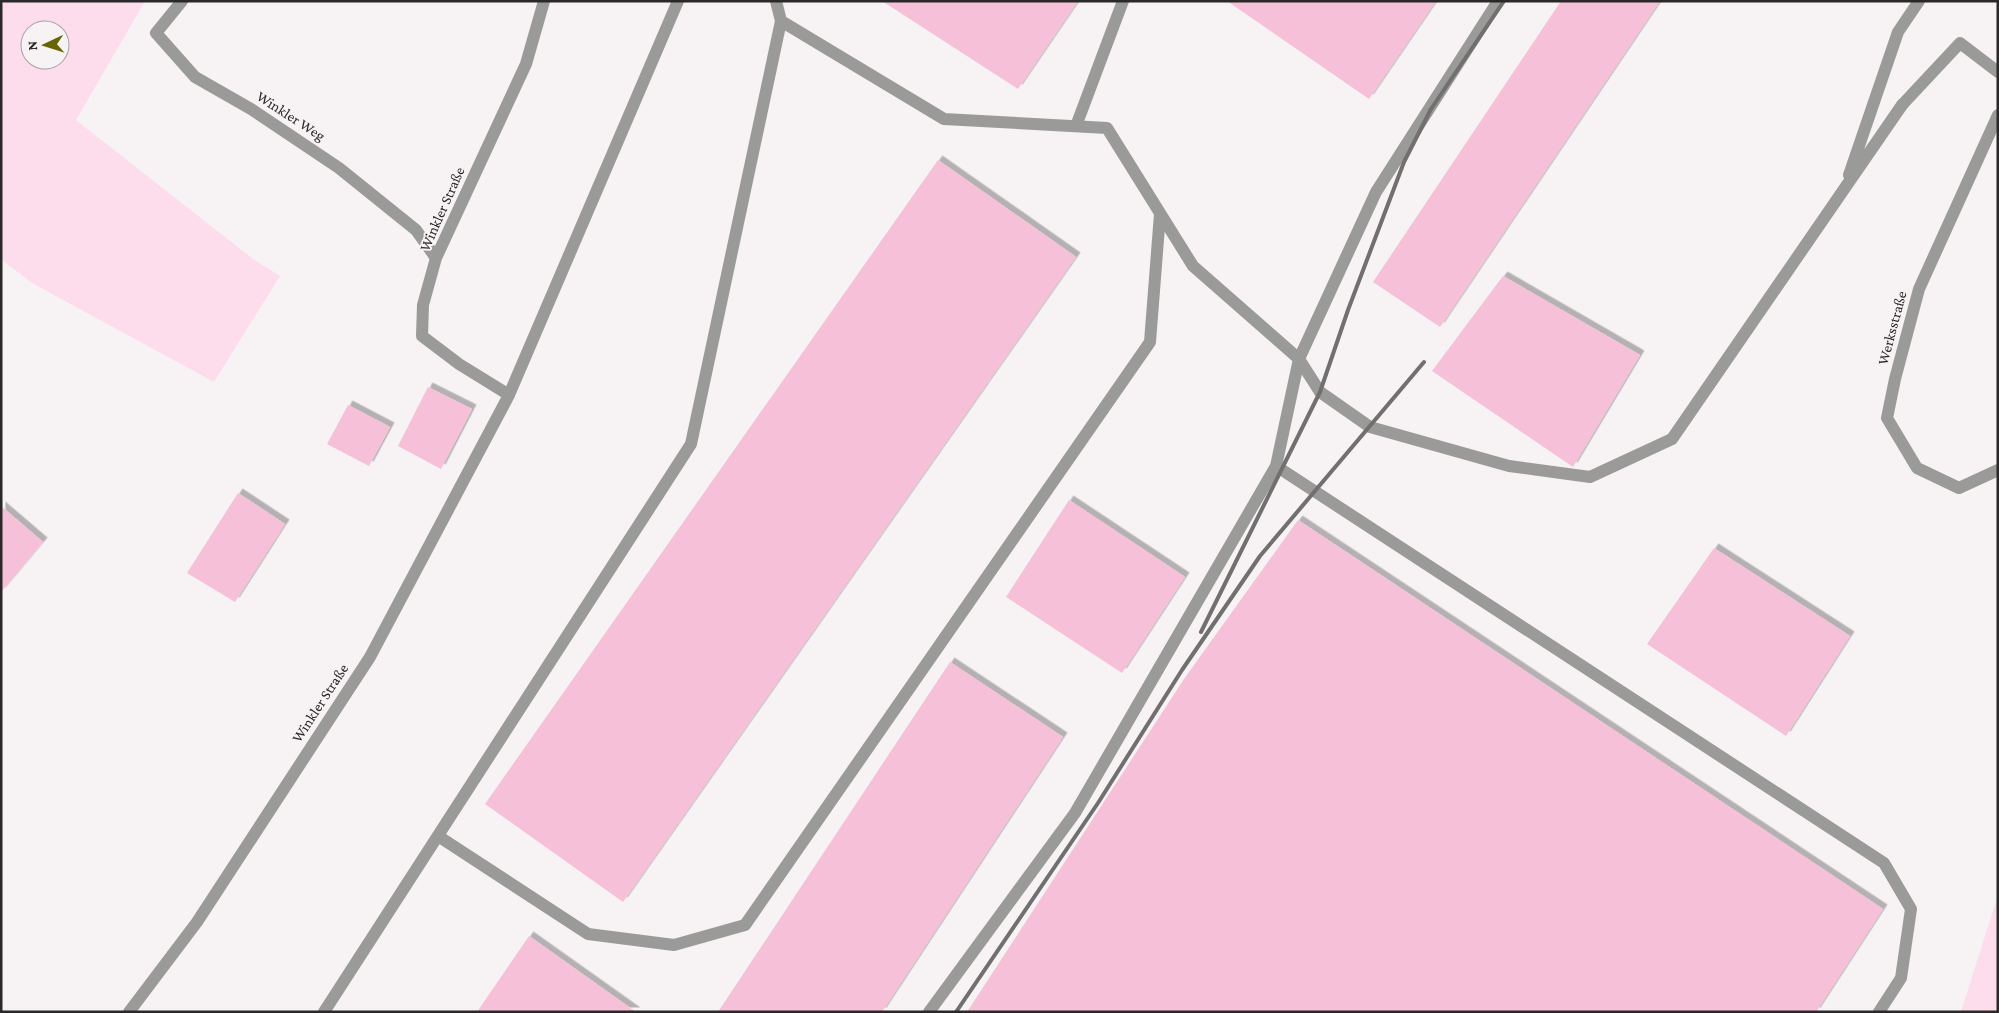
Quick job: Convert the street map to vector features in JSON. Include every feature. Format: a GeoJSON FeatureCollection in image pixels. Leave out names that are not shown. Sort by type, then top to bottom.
{"type":"FeatureCollection","features":[{"type":"Feature","properties":{"kind":"street","name":"Winkler Weg"},"geometry":{"type":"LineString","coordinates":[[182,1],[156,33],[195,77],[251,109],[339,168],[416,230],[436,258]]}},
{"type":"Feature","properties":{"kind":"street","name":"Winkler Straße"},"geometry":{"type":"LineString","coordinates":[[509,395],[458,364],[422,336],[423,305],[436,258],[526,64],[544,1]]}},
{"type":"Feature","properties":{"kind":"street","name":"Winkler Straße"},"geometry":{"type":"LineString","coordinates":[[129,1012],[197,922],[370,657],[509,395],[678,1]]}},
{"type":"Feature","properties":{"kind":"street"},"geometry":{"type":"LineString","coordinates":[[324,1012],[692,444],[781,21],[776,1]]}},
{"type":"Feature","properties":{"kind":"street"},"geometry":{"type":"LineString","coordinates":[[1076,126],[1123,1]]}},
{"type":"Feature","properties":{"kind":"street"},"geometry":{"type":"LineString","coordinates":[[929,1012],[1075,813],[1276,466],[1299,359],[1376,192],[1498,1]]}},
{"type":"Feature","properties":{"kind":"street"},"geometry":{"type":"LineString","coordinates":[[1844,189],[1898,32],[1919,1]]}},
{"type":"Feature","properties":{"kind":"street"},"geometry":{"type":"LineString","coordinates":[[781,21],[944,118],[1107,128],[1193,266],[1299,359],[1320,392],[1370,427],[1509,466],[1590,477],[1672,439],[1902,105],[1960,43],[1998,72]]}},
{"type":"Feature","properties":{"kind":"street","name":"Werksstraße"},"geometry":{"type":"LineString","coordinates":[[1998,115],[1919,289],[1895,379],[1887,418],[1916,468],[1959,488],[1998,470]]}},
{"type":"Feature","properties":{"kind":"street"},"geometry":{"type":"LineString","coordinates":[[438,836],[588,934],[674,945],[745,925],[1150,342],[1160,214]]}},
{"type":"Feature","properties":{"kind":"street"},"geometry":{"type":"LineString","coordinates":[[1276,466],[1884,863],[1911,909],[1900,978],[1879,1012]]}},
{"type":"Feature","properties":{"kind":"shaded area"},"geometry":{"type":"Polygon","coordinates":[[[5,1],[145,1],[76,120],[253,259],[280,276],[214,382],[32,283],[1,259],[1,7],[5,1]]]}},
{"type":"Feature","properties":{"kind":"shaded area"},"geometry":{"type":"Polygon","coordinates":[[[1998,895],[1998,1012],[1961,1012],[1998,895]]]}},
{"type":"Feature","properties":{"kind":"building"},"geometry":{"type":"Polygon","coordinates":[[[882,1],[1078,1],[1018,89],[882,1]]]}},
{"type":"Feature","properties":{"kind":"building"},"geometry":{"type":"Polygon","coordinates":[[[1227,1],[1436,1],[1369,99],[1227,1]]]}},
{"type":"Feature","properties":{"kind":"building"},"geometry":{"type":"Polygon","coordinates":[[[1561,1],[1660,1],[1440,327],[1373,282],[1561,1]]]}},
{"type":"Feature","properties":{"kind":"building"},"geometry":{"type":"Polygon","coordinates":[[[938,160],[1076,257],[623,902],[485,804],[938,160]]]}},
{"type":"Feature","properties":{"kind":"building"},"geometry":{"type":"Polygon","coordinates":[[[1503,276],[1640,355],[1573,467],[1432,371],[1503,276]]]}},
{"type":"Feature","properties":{"kind":"building"},"geometry":{"type":"Polygon","coordinates":[[[428,387],[472,409],[441,469],[398,446],[428,387]]]}},
{"type":"Feature","properties":{"kind":"building"},"geometry":{"type":"Polygon","coordinates":[[[348,405],[390,427],[369,466],[327,444],[348,405]]]}},
{"type":"Feature","properties":{"kind":"building"},"geometry":{"type":"Polygon","coordinates":[[[238,493],[285,524],[235,602],[187,573],[238,493]]]}},
{"type":"Feature","properties":{"kind":"building"},"geometry":{"type":"Polygon","coordinates":[[[1069,500],[1185,577],[1122,673],[1006,597],[1069,500]]]}},
{"type":"Feature","properties":{"kind":"building"},"geometry":{"type":"Polygon","coordinates":[[[1,506],[43,542],[1,592],[1,506]]]}},
{"type":"Feature","properties":{"kind":"building"},"geometry":{"type":"Polygon","coordinates":[[[1298,520],[1883,909],[1816,1012],[967,1012],[1184,679],[1298,520]]]}},
{"type":"Feature","properties":{"kind":"building"},"geometry":{"type":"Polygon","coordinates":[[[1714,548],[1850,636],[1786,736],[1647,644],[1714,548]]]}},
{"type":"Feature","properties":{"kind":"building"},"geometry":{"type":"Polygon","coordinates":[[[950,662],[1063,737],[882,1012],[718,1012],[950,662]]]}},
{"type":"Feature","properties":{"kind":"building"},"geometry":{"type":"Polygon","coordinates":[[[529,936],[636,1012],[477,1012],[529,936]]]}},
{"type":"Feature","properties":{"kind":"railway"},"geometry":{"type":"LineString","coordinates":[[1201,632],[1320,392],[1348,310],[1404,162],[1431,109],[1504,1]]}},
{"type":"Feature","properties":{"kind":"railway"},"geometry":{"type":"LineString","coordinates":[[956,1012],[1098,803],[1182,670],[1260,556],[1424,362]]}}]}
